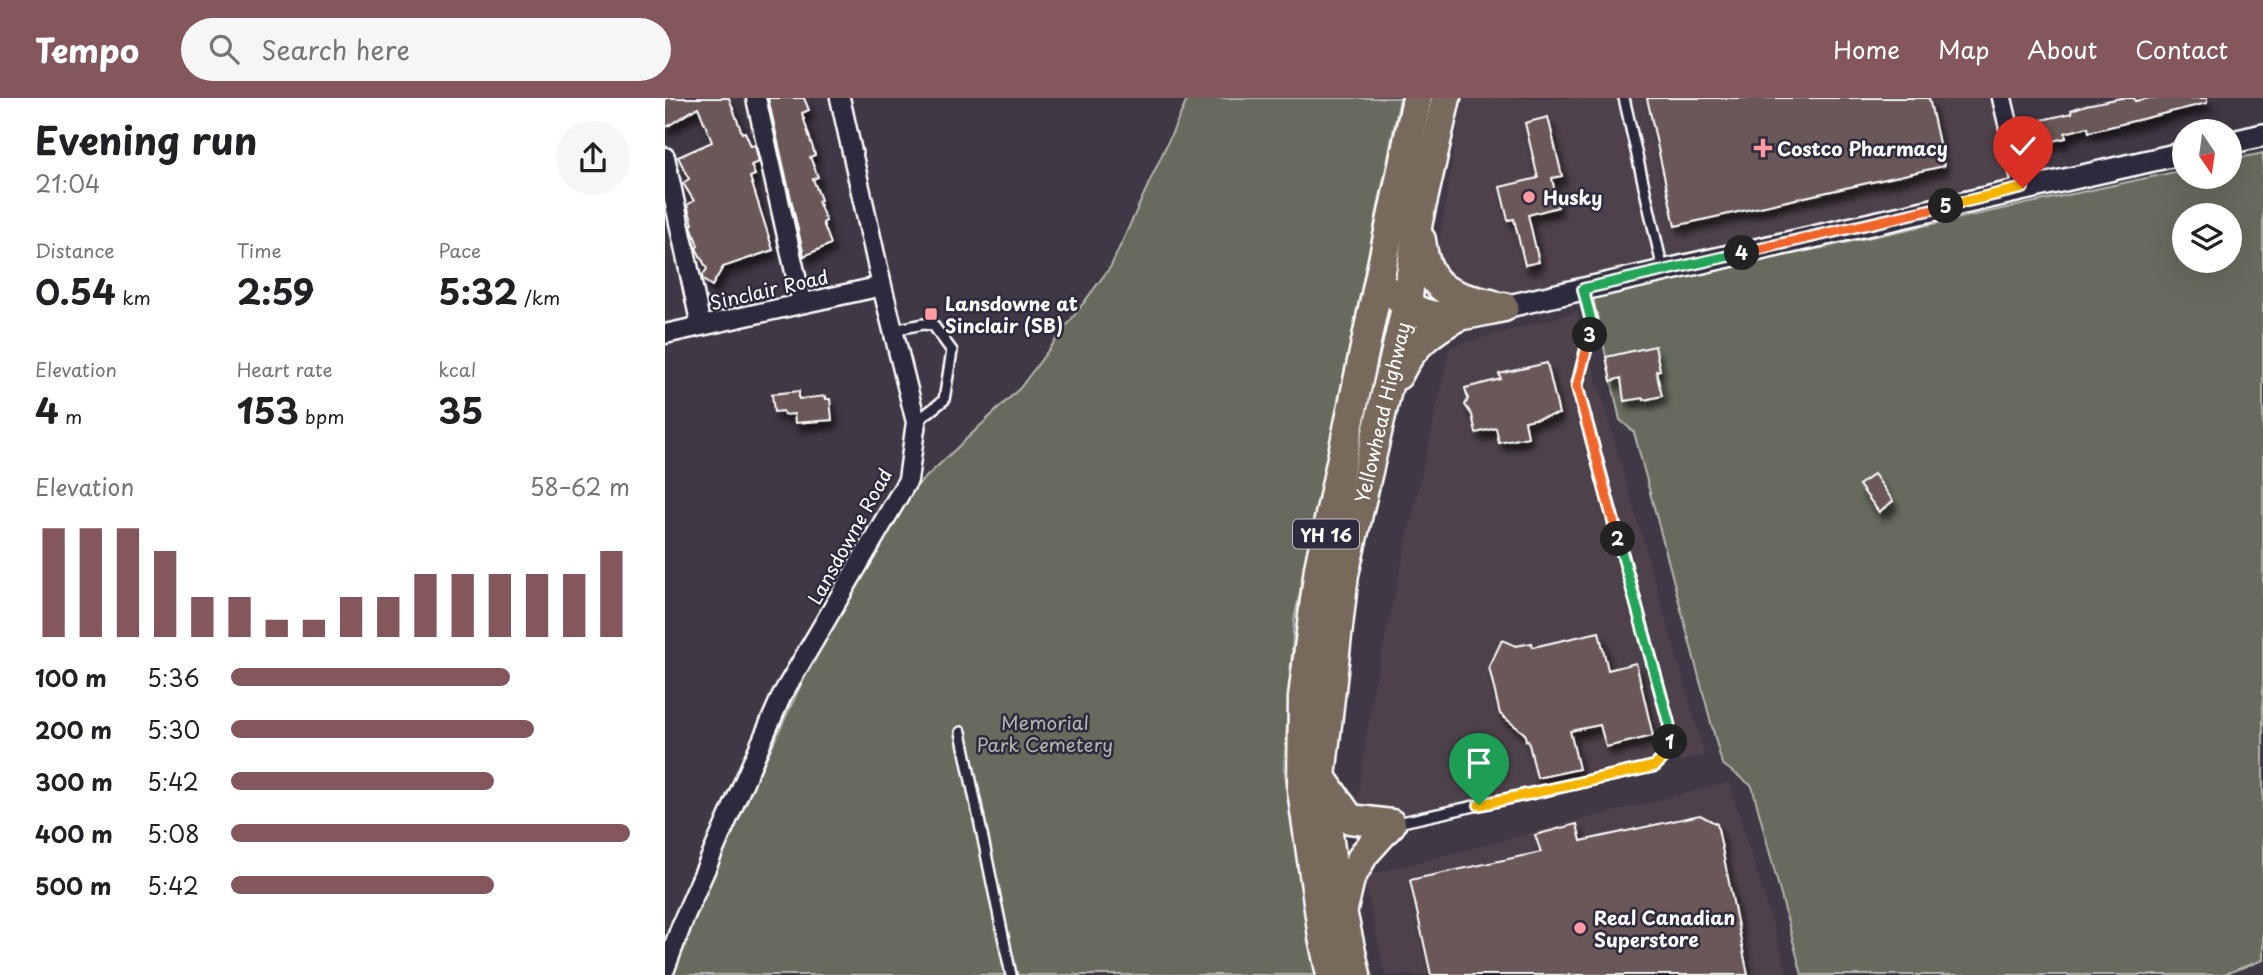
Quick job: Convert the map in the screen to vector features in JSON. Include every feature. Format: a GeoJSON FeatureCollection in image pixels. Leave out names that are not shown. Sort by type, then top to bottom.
{"type":"FeatureCollection","features":[{"type":"Feature","properties":{"kind":"highway","name":"Yellowhead Highway"},"geometry":{"type":"LineString","coordinates":[[1331,975],[1323,937],[1303,789],[1303,697],[1319,568],[1417,98]]}},
{"type":"Feature","properties":{"kind":"highway","name":"Yellowhead Highway"},"geometry":{"type":"LineString","coordinates":[[1356,975],[1342,911],[1336,897],[1321,777],[1344,574],[1407,304],[1419,221],[1446,98]]}},
{"type":"Feature","properties":{"kind":"highway"},"geometry":{"type":"LineString","coordinates":[[1419,221],[1423,259],[1435,283],[1460,299],[1504,307]]}},
{"type":"Feature","properties":{"kind":"highway"},"geometry":{"type":"LineString","coordinates":[[1383,260],[1387,286],[1422,314],[1444,318],[1504,307]]}},
{"type":"Feature","properties":{"kind":"highway"},"geometry":{"type":"LineString","coordinates":[[1384,404],[1403,365],[1418,343],[1460,315]]}},
{"type":"Feature","properties":{"kind":"highway"},"geometry":{"type":"LineString","coordinates":[[1321,777],[1350,819],[1391,824]]}},
{"type":"Feature","properties":{"kind":"highway"},"geometry":{"type":"LineString","coordinates":[[1342,911],[1350,879],[1364,854],[1391,824]]}},
{"type":"Feature","properties":{"kind":"street"},"geometry":{"type":"LineString","coordinates":[[756,98],[801,303]]}},
{"type":"Feature","properties":{"kind":"street","name":"Lansdowne Road"},"geometry":{"type":"LineString","coordinates":[[667,957],[782,695],[908,480],[916,422],[840,98]]}},
{"type":"Feature","properties":{"kind":"street"},"geometry":{"type":"LineString","coordinates":[[2002,98],[2023,188]]}},
{"type":"Feature","properties":{"kind":"street"},"geometry":{"type":"LineString","coordinates":[[2242,140],[2263,135]]}},
{"type":"Feature","properties":{"kind":"street"},"geometry":{"type":"LineString","coordinates":[[1504,307],[2172,156]]}},
{"type":"Feature","properties":{"kind":"street"},"geometry":{"type":"LineString","coordinates":[[665,157],[701,326]]}},
{"type":"Feature","properties":{"kind":"street","name":"Sinclair Road"},"geometry":{"type":"LineString","coordinates":[[665,334],[882,286]]}},
{"type":"Feature","properties":{"kind":"lane"},"geometry":{"type":"LineString","coordinates":[[1623,98],[1663,271]]}},
{"type":"Feature","properties":{"kind":"lane"},"geometry":{"type":"LineString","coordinates":[[1391,824],[1655,766],[1670,751],[1669,724],[1577,386],[1592,324],[1583,289]]}},
{"type":"Feature","properties":{"kind":"lane"},"geometry":{"type":"LineString","coordinates":[[894,330],[923,324],[933,325],[952,351],[944,400],[916,422]]}},
{"type":"Feature","properties":{"kind":"lane"},"geometry":{"type":"LineString","coordinates":[[961,732],[1011,975]]}},
{"type":"Feature","properties":{"kind":"shaded area"},"geometry":{"type":"Polygon","coordinates":[[[1462,98],[1994,98],[2015,186],[1494,299],[1435,270],[1462,98]]]}},
{"type":"Feature","properties":{"kind":"shaded area"},"geometry":{"type":"Polygon","coordinates":[[[1577,312],[1705,755],[1352,837],[1373,692],[1450,347],[1577,312]]]}},
{"type":"Feature","properties":{"kind":"shaded area","name":"Real Canadian Superstore"},"geometry":{"type":"Polygon","coordinates":[[[1729,782],[1788,975],[1385,975],[1364,876],[1729,782]]]}},
{"type":"Feature","properties":{"kind":"green space","name":"Memorial Park Cemetery"},"geometry":{"type":"Polygon","coordinates":[[[1188,98],[1400,98],[1294,621],[1284,768],[1318,975],[671,975],[678,946],[838,606],[903,499],[1020,388],[1111,266],[1188,98]]]}},
{"type":"Feature","properties":{"kind":"green space"},"geometry":{"type":"Polygon","coordinates":[[[2263,153],[2263,960],[2222,975],[1802,975],[1752,786],[1722,764],[1634,432],[1620,420],[1593,297],[2172,173],[2172,189],[2242,189],[2242,157],[2263,153]]]}},
{"type":"Feature","properties":{"kind":"building"},"geometry":{"type":"Polygon","coordinates":[[[665,98],[729,98],[742,133],[745,132],[751,146],[755,145],[759,162],[751,165],[755,175],[750,177],[773,250],[723,267],[712,286],[703,280],[702,276],[707,269],[696,248],[698,246],[687,205],[694,201],[683,183],[689,179],[678,157],[712,142],[698,107],[665,128],[665,98]]]}},
{"type":"Feature","properties":{"kind":"building"},"geometry":{"type":"Polygon","coordinates":[[[768,98],[804,98],[809,110],[802,113],[815,155],[810,157],[818,177],[813,179],[826,221],[823,223],[831,244],[804,256],[768,98]]]}},
{"type":"Feature","properties":{"kind":"building"},"geometry":{"type":"Polygon","coordinates":[[[1647,98],[1929,98],[1944,166],[1675,226],[1647,98]]]}},
{"type":"Feature","properties":{"kind":"building"},"geometry":{"type":"Polygon","coordinates":[[[2134,98],[2135,101],[2150,98],[2207,98],[2207,103],[2089,132],[2088,127],[2065,133],[2066,138],[2038,144],[2033,122],[2072,113],[2071,110],[2086,105],[2134,98]]]}},
{"type":"Feature","properties":{"kind":"building","name":"Husky"},"geometry":{"type":"Polygon","coordinates":[[[1548,117],[1562,176],[1552,178],[1558,207],[1528,215],[1539,262],[1525,265],[1514,219],[1508,220],[1500,187],[1538,178],[1525,123],[1548,117]]]}},
{"type":"Feature","properties":{"kind":"building"},"geometry":{"type":"Polygon","coordinates":[[[1655,346],[1660,370],[1656,371],[1662,396],[1624,401],[1621,378],[1611,381],[1606,357],[1655,346]]]}},
{"type":"Feature","properties":{"kind":"building"},"geometry":{"type":"Polygon","coordinates":[[[1547,363],[1559,414],[1525,421],[1528,437],[1499,443],[1496,428],[1476,433],[1472,415],[1465,405],[1468,399],[1465,388],[1501,379],[1499,374],[1547,363]]]}},
{"type":"Feature","properties":{"kind":"building"},"geometry":{"type":"Polygon","coordinates":[[[799,391],[799,399],[826,396],[826,399],[830,399],[832,420],[795,423],[794,414],[774,412],[772,394],[799,391]]]}},
{"type":"Feature","properties":{"kind":"building"},"geometry":{"type":"Polygon","coordinates":[[[1874,474],[1893,501],[1879,512],[1859,485],[1874,474]]]}},
{"type":"Feature","properties":{"kind":"building"},"geometry":{"type":"Polygon","coordinates":[[[1599,632],[1608,670],[1636,663],[1653,736],[1606,747],[1600,725],[1570,731],[1579,769],[1537,778],[1525,734],[1500,714],[1489,667],[1502,640],[1516,646],[1532,643],[1533,647],[1599,632]]]}},
{"type":"Feature","properties":{"kind":"building","name":"Real Canadian Superstore"},"geometry":{"type":"Polygon","coordinates":[[[1700,815],[1717,824],[1748,975],[1431,975],[1410,880],[1541,852],[1535,835],[1577,824],[1581,841],[1700,815]]]}},
{"type":"Feature","properties":{"kind":"place","name":"Costco Pharmacy"},"geometry":{"type":"Point","coordinates":[1763,148]}},
{"type":"Feature","properties":{"kind":"place","name":"Husky"},"geometry":{"type":"Point","coordinates":[1529,197]}},
{"type":"Feature","properties":{"kind":"place","name":"Lansdowne at Sinclair (SB)"},"geometry":{"type":"Point","coordinates":[931,314]}},
{"type":"Feature","properties":{"kind":"place","name":"Real Canadian Superstore"},"geometry":{"type":"Point","coordinates":[1580,928]}},
{"type":"Feature","properties":{"kind":"route"},"geometry":{"type":"LineString","coordinates":[[1479,805],[1655,766],[1670,751],[1669,724],[1577,386],[1592,324],[1583,289],[2023,188]]}}]}
